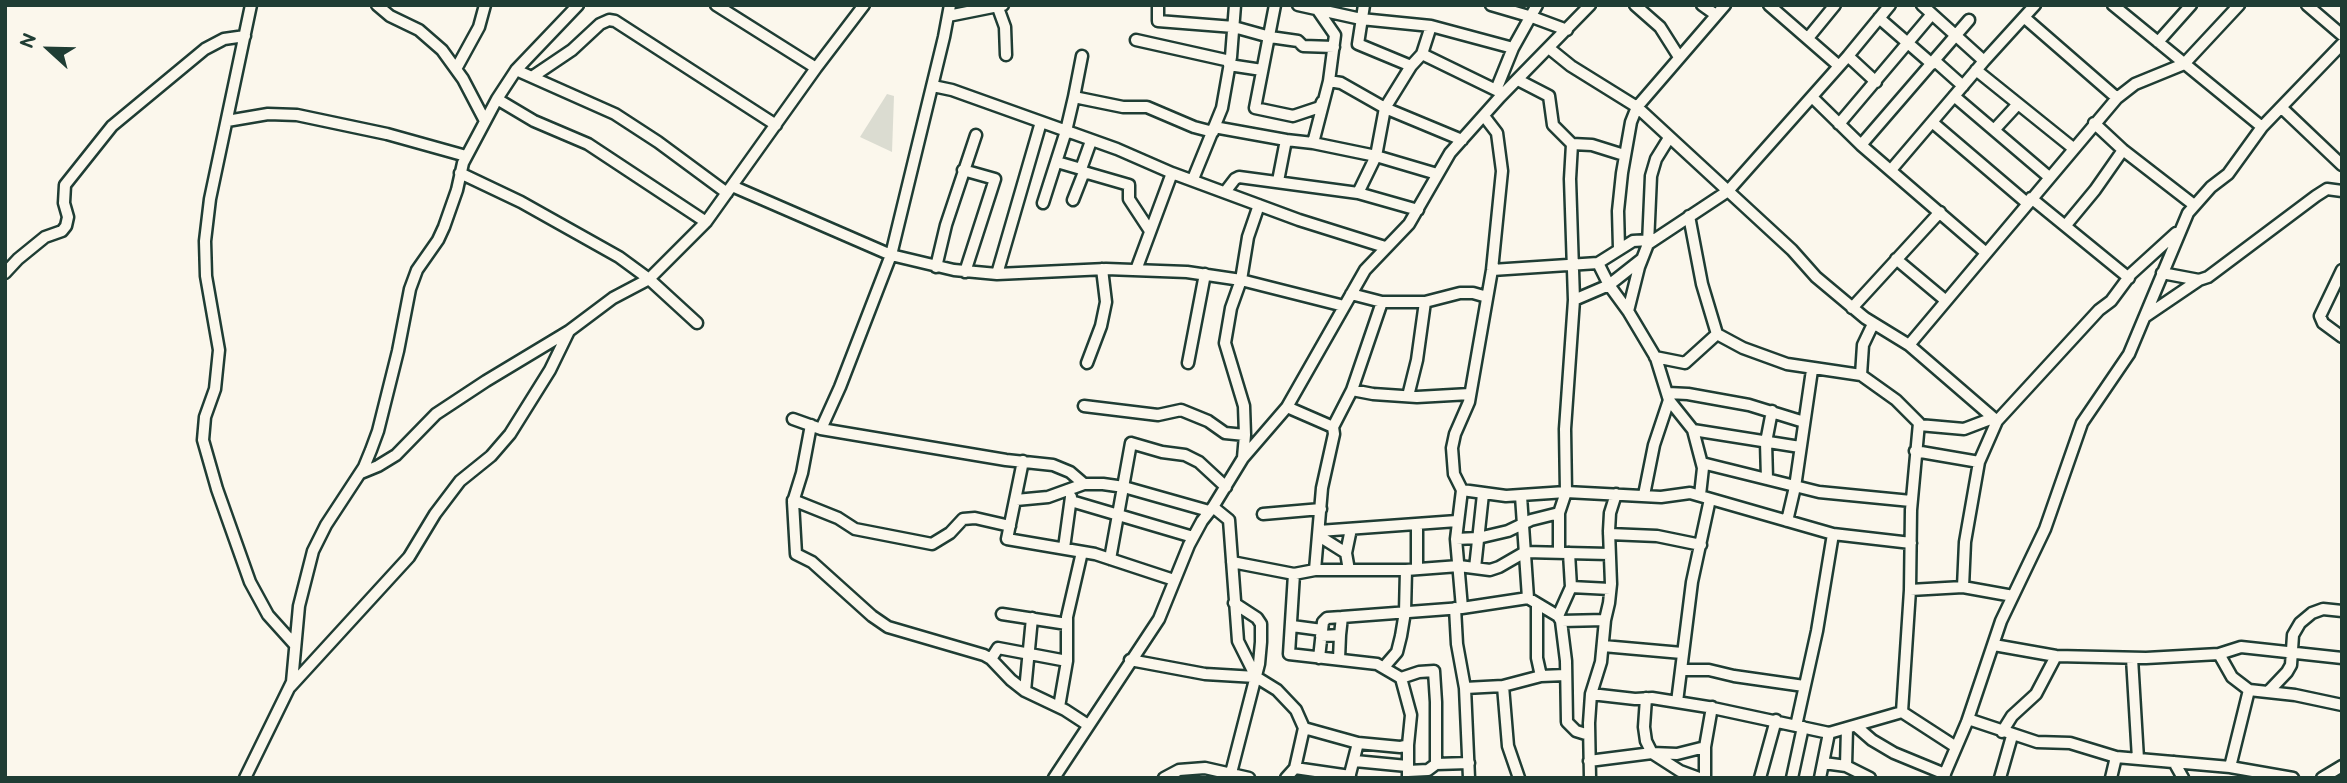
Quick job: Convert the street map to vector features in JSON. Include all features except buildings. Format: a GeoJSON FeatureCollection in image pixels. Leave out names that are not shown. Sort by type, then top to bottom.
{"type":"FeatureCollection","features":[{"type":"Feature","properties":{"kind":"street"},"geometry":{"type":"LineString","coordinates":[[251,5],[210,198],[205,241],[206,276],[219,350],[215,389],[205,417],[203,440],[217,489],[254,591],[268,615],[295,645]]}},
{"type":"Feature","properties":{"kind":"street"},"geometry":{"type":"LineString","coordinates":[[377,5],[390,16],[433,40],[456,69],[485,121]]}},
{"type":"Feature","properties":{"kind":"street"},"geometry":{"type":"LineString","coordinates":[[456,69],[479,27],[485,5]]}},
{"type":"Feature","properties":{"kind":"street"},"geometry":{"type":"LineString","coordinates":[[245,778],[290,687],[294,671],[299,606],[313,551],[326,525],[360,473],[379,431],[410,289],[417,270],[444,227],[466,156],[516,70],[578,5]]}},
{"type":"Feature","properties":{"kind":"street"},"geometry":{"type":"LineString","coordinates":[[716,5],[816,68]]}},
{"type":"Feature","properties":{"kind":"street"},"geometry":{"type":"LineString","coordinates":[[360,473],[396,455],[436,414],[569,331],[613,298],[649,279],[706,222],[864,5]]}},
{"type":"Feature","properties":{"kind":"street"},"geometry":{"type":"LineString","coordinates":[[950,5],[891,255],[840,387],[816,427],[793,500],[796,554],[812,562],[888,627],[992,659],[1011,680],[1026,691],[1088,725]]}},
{"type":"Feature","properties":{"kind":"street"},"geometry":{"type":"LineString","coordinates":[[1158,5],[1158,21],[1234,27],[1270,37],[1288,38],[1303,46],[1334,47]]}},
{"type":"Feature","properties":{"kind":"street"},"geometry":{"type":"LineString","coordinates":[[1194,179],[1222,108],[1230,63],[1235,5]]}},
{"type":"Feature","properties":{"kind":"street"},"geometry":{"type":"LineString","coordinates":[[1275,5],[1255,108],[1293,116],[1320,107],[1329,81]]}},
{"type":"Feature","properties":{"kind":"street"},"geometry":{"type":"LineString","coordinates":[[1298,5],[1361,19],[1431,26],[1513,48]]}},
{"type":"Feature","properties":{"kind":"street"},"geometry":{"type":"LineString","coordinates":[[1364,5],[1358,44],[1411,66]]}},
{"type":"Feature","properties":{"kind":"street"},"geometry":{"type":"LineString","coordinates":[[1493,5],[1567,30]]}},
{"type":"Feature","properties":{"kind":"street"},"geometry":{"type":"LineString","coordinates":[[1054,778],[1159,619],[1193,537],[1243,458],[1287,407],[1364,270],[1409,224],[1450,152],[1484,116],[1500,92],[1513,48],[1537,5]]}},
{"type":"Feature","properties":{"kind":"street"},"geometry":{"type":"LineString","coordinates":[[1500,92],[1518,80],[1590,5]]}},
{"type":"Feature","properties":{"kind":"street"},"geometry":{"type":"LineString","coordinates":[[1635,5],[1660,27],[1679,57]]}},
{"type":"Feature","properties":{"kind":"street"},"geometry":{"type":"LineString","coordinates":[[1702,5],[1716,15]]}},
{"type":"Feature","properties":{"kind":"street"},"geometry":{"type":"LineString","coordinates":[[1619,248],[1618,211],[1624,155],[1637,107],[1725,5]]}},
{"type":"Feature","properties":{"kind":"street"},"geometry":{"type":"LineString","coordinates":[[1769,5],[1839,66]]}},
{"type":"Feature","properties":{"kind":"street"},"geometry":{"type":"LineString","coordinates":[[1808,38],[1835,5]]}},
{"type":"Feature","properties":{"kind":"street"},"geometry":{"type":"LineString","coordinates":[[1492,270],[1598,263],[1633,242],[1648,242],[1728,191],[1890,5]]}},
{"type":"Feature","properties":{"kind":"street"},"geometry":{"type":"LineString","coordinates":[[1922,5],[1984,61]]}},
{"type":"Feature","properties":{"kind":"street"},"geometry":{"type":"LineString","coordinates":[[1891,170],[2035,5]]}},
{"type":"Feature","properties":{"kind":"street"},"geometry":{"type":"LineString","coordinates":[[2113,5],[2262,127]]}},
{"type":"Feature","properties":{"kind":"street"},"geometry":{"type":"LineString","coordinates":[[2158,42],[2191,5]]}},
{"type":"Feature","properties":{"kind":"street"},"geometry":{"type":"LineString","coordinates":[[1909,345],[2117,98],[2135,84],[2184,64],[2239,5]]}},
{"type":"Feature","properties":{"kind":"street"},"geometry":{"type":"LineString","coordinates":[[2307,5],[2342,35]]}},
{"type":"Feature","properties":{"kind":"street"},"geometry":{"type":"LineString","coordinates":[[948,16],[999,6],[1005,27],[1006,55]]}},
{"type":"Feature","properties":{"kind":"street"},"geometry":{"type":"LineString","coordinates":[[1313,143],[1329,81],[1335,35],[1317,9]]}},
{"type":"Feature","properties":{"kind":"street"},"geometry":{"type":"LineString","coordinates":[[1839,124],[1932,13]]}},
{"type":"Feature","properties":{"kind":"street"},"geometry":{"type":"LineString","coordinates":[[1879,18],[1907,44],[1963,86]]}},
{"type":"Feature","properties":{"kind":"street"},"geometry":{"type":"LineString","coordinates":[[2025,18],[2117,98]]}},
{"type":"Feature","properties":{"kind":"street"},"geometry":{"type":"LineString","coordinates":[[532,77],[572,50],[600,24],[609,20],[615,21],[776,125]]}},
{"type":"Feature","properties":{"kind":"street"},"geometry":{"type":"LineString","coordinates":[[1861,145],[1969,20]]}},
{"type":"Feature","properties":{"kind":"street"},"geometry":{"type":"LineString","coordinates":[[1358,193],[1376,156],[1385,108],[1411,66],[1422,54],[1431,26]]}},
{"type":"Feature","properties":{"kind":"street"},"geometry":{"type":"LineString","coordinates":[[5,273],[45,237],[62,231],[66,226],[68,217],[64,203],[65,185],[112,126],[205,49],[224,39],[245,36]]}},
{"type":"Feature","properties":{"kind":"street"},"geometry":{"type":"LineString","coordinates":[[1136,40],[1262,70]]}},
{"type":"Feature","properties":{"kind":"street"},"geometry":{"type":"LineString","coordinates":[[1852,727],[1894,754],[1944,776],[1968,719],[2001,621],[2045,529],[2082,423],[2122,368],[2179,230],[2194,205],[2228,174],[2262,127],[2342,44]]}},
{"type":"Feature","properties":{"kind":"street"},"geometry":{"type":"LineString","coordinates":[[1549,49],[1637,107],[1792,250],[1816,277],[1873,324],[1909,345],[1995,420]]}},
{"type":"Feature","properties":{"kind":"street"},"geometry":{"type":"LineString","coordinates":[[1422,54],[1500,92]]}},
{"type":"Feature","properties":{"kind":"street"},"geometry":{"type":"LineString","coordinates":[[1043,204],[1066,131],[1082,56]]}},
{"type":"Feature","properties":{"kind":"street"},"geometry":{"type":"LineString","coordinates":[[1848,56],[1875,82]]}},
{"type":"Feature","properties":{"kind":"street"},"geometry":{"type":"LineString","coordinates":[[516,70],[615,114],[730,190],[891,255],[936,267],[998,274],[1102,269],[1205,274],[1241,280],[1344,306]]}},
{"type":"Feature","properties":{"kind":"street"},"geometry":{"type":"LineString","coordinates":[[1976,70],[2073,148]]}},
{"type":"Feature","properties":{"kind":"street"},"geometry":{"type":"LineString","coordinates":[[1518,80],[1549,96],[1553,125],[1572,144],[1592,145],[1624,155]]}},
{"type":"Feature","properties":{"kind":"street"},"geometry":{"type":"LineString","coordinates":[[1329,81],[1341,83],[1385,108],[1462,140]]}},
{"type":"Feature","properties":{"kind":"street"},"geometry":{"type":"LineString","coordinates":[[933,86],[1066,131],[1259,205],[1385,247]]}},
{"type":"Feature","properties":{"kind":"street"},"geometry":{"type":"LineString","coordinates":[[1954,96],[2049,177]]}},
{"type":"Feature","properties":{"kind":"street"},"geometry":{"type":"LineString","coordinates":[[1074,97],[1123,107],[1147,107],[1194,127],[1313,143],[1376,156],[1437,174]]}},
{"type":"Feature","properties":{"kind":"street"},"geometry":{"type":"LineString","coordinates":[[1812,97],[1861,145],[1985,252]]}},
{"type":"Feature","properties":{"kind":"street"},"geometry":{"type":"LineString","coordinates":[[497,99],[534,121],[588,144],[706,222]]}},
{"type":"Feature","properties":{"kind":"street"},"geometry":{"type":"LineString","coordinates":[[1994,130],[2018,104]]}},
{"type":"Feature","properties":{"kind":"street"},"geometry":{"type":"LineString","coordinates":[[2282,108],[2342,164]]}},
{"type":"Feature","properties":{"kind":"street"},"geometry":{"type":"LineString","coordinates":[[227,121],[268,114],[297,115],[387,134],[466,156]]}},
{"type":"Feature","properties":{"kind":"street"},"geometry":{"type":"LineString","coordinates":[[1469,778],[1465,688],[1457,643],[1459,566],[1456,539],[1462,490],[1454,474],[1452,448],[1470,394],[1492,270],[1502,171],[1497,133],[1484,116]]}},
{"type":"Feature","properties":{"kind":"street"},"geometry":{"type":"LineString","coordinates":[[998,274],[1041,122]]}},
{"type":"Feature","properties":{"kind":"street"},"geometry":{"type":"LineString","coordinates":[[1932,122],[2029,200],[2066,225],[2129,278]]}},
{"type":"Feature","properties":{"kind":"street"},"geometry":{"type":"LineString","coordinates":[[2094,123],[2123,150],[2194,205]]}},
{"type":"Feature","properties":{"kind":"street"},"geometry":{"type":"LineString","coordinates":[[936,267],[946,225],[976,135]]}},
{"type":"Feature","properties":{"kind":"street"},"geometry":{"type":"LineString","coordinates":[[1628,311],[1648,242],[1651,176],[1656,159],[1669,138]]}},
{"type":"Feature","properties":{"kind":"street"},"geometry":{"type":"LineString","coordinates":[[1278,181],[1286,140]]}},
{"type":"Feature","properties":{"kind":"street"},"geometry":{"type":"LineString","coordinates":[[1073,200],[1091,141]]}},
{"type":"Feature","properties":{"kind":"street"},"geometry":{"type":"LineString","coordinates":[[1572,144],[1570,195],[1574,300],[1565,429],[1566,492],[1559,513],[1571,587],[1560,618],[1567,722],[1576,731],[1589,735]]}},
{"type":"Feature","properties":{"kind":"street"},"geometry":{"type":"LineString","coordinates":[[2066,225],[2123,150]]}},
{"type":"Feature","properties":{"kind":"street"},"geometry":{"type":"LineString","coordinates":[[1057,162],[1129,186],[1129,199],[1150,231]]}},
{"type":"Feature","properties":{"kind":"street"},"geometry":{"type":"LineString","coordinates":[[963,170],[995,179],[965,272]]}},
{"type":"Feature","properties":{"kind":"street"},"geometry":{"type":"LineString","coordinates":[[460,173],[579,233],[634,267],[697,323]]}},
{"type":"Feature","properties":{"kind":"street"},"geometry":{"type":"LineString","coordinates":[[1136,270],[1172,173]]}},
{"type":"Feature","properties":{"kind":"street"},"geometry":{"type":"LineString","coordinates":[[1224,192],[1240,177],[1358,193],[1418,210]]}},
{"type":"Feature","properties":{"kind":"street"},"geometry":{"type":"LineString","coordinates":[[2143,318],[2199,280],[2208,277],[2327,189],[2342,191]]}},
{"type":"Feature","properties":{"kind":"street"},"geometry":{"type":"LineString","coordinates":[[1243,458],[1244,406],[1225,343],[1231,308],[1241,280],[1248,237],[1259,205]]}},
{"type":"Feature","properties":{"kind":"street"},"geometry":{"type":"LineString","coordinates":[[1852,308],[1940,212]]}},
{"type":"Feature","properties":{"kind":"street"},"geometry":{"type":"LineString","coordinates":[[1689,216],[1702,284],[1717,334],[1743,348],[1787,364],[1812,370],[1861,375],[1896,400],[1912,414],[1919,425],[1911,501],[1910,590],[1902,712]]}},
{"type":"Feature","properties":{"kind":"street"},"geometry":{"type":"LineString","coordinates":[[1963,587],[1965,542],[1979,462],[1995,420],[2099,310],[2111,301],[2129,278],[2179,230]]}},
{"type":"Feature","properties":{"kind":"street"},"geometry":{"type":"LineString","coordinates":[[1574,300],[1609,285],[1642,259]]}},
{"type":"Feature","properties":{"kind":"street"},"geometry":{"type":"LineString","coordinates":[[1896,259],[1945,300]]}},
{"type":"Feature","properties":{"kind":"street"},"geometry":{"type":"LineString","coordinates":[[1598,263],[1609,285],[1656,357],[1668,397],[1693,430],[1702,463],[1705,497],[1701,545],[1692,582],[1677,702]]}},
{"type":"Feature","properties":{"kind":"street"},"geometry":{"type":"LineString","coordinates":[[1087,363],[1101,326],[1106,302],[1102,269]]}},
{"type":"Feature","properties":{"kind":"street"},"geometry":{"type":"LineString","coordinates":[[2342,270],[2320,316],[2323,323],[2342,337]]}},
{"type":"Feature","properties":{"kind":"street"},"geometry":{"type":"LineString","coordinates":[[2162,272],[2199,280]]}},
{"type":"Feature","properties":{"kind":"street"},"geometry":{"type":"LineString","coordinates":[[1188,363],[1205,274]]}},
{"type":"Feature","properties":{"kind":"street"},"geometry":{"type":"LineString","coordinates":[[1351,294],[1382,302],[1425,302],[1460,293],[1487,297]]}},
{"type":"Feature","properties":{"kind":"street"},"geometry":{"type":"LineString","coordinates":[[1315,570],[1322,488],[1334,434],[1333,426],[1352,390],[1382,302]]}},
{"type":"Feature","properties":{"kind":"street"},"geometry":{"type":"LineString","coordinates":[[1408,396],[1417,360],[1425,302]]}},
{"type":"Feature","properties":{"kind":"street"},"geometry":{"type":"LineString","coordinates":[[1861,375],[1863,345],[1873,324]]}},
{"type":"Feature","properties":{"kind":"street"},"geometry":{"type":"LineString","coordinates":[[290,687],[410,557],[435,514],[460,481],[491,456],[510,433],[550,370],[569,331]]}},
{"type":"Feature","properties":{"kind":"street"},"geometry":{"type":"LineString","coordinates":[[1656,357],[1685,363],[1717,334]]}},
{"type":"Feature","properties":{"kind":"street"},"geometry":{"type":"LineString","coordinates":[[1787,521],[1812,370]]}},
{"type":"Feature","properties":{"kind":"street"},"geometry":{"type":"LineString","coordinates":[[1352,390],[1408,396],[1470,394]]}},
{"type":"Feature","properties":{"kind":"street"},"geometry":{"type":"LineString","coordinates":[[1668,397],[1704,396],[1772,411],[1804,422]]}},
{"type":"Feature","properties":{"kind":"street"},"geometry":{"type":"LineString","coordinates":[[1644,495],[1654,444],[1668,397]]}},
{"type":"Feature","properties":{"kind":"street"},"geometry":{"type":"LineString","coordinates":[[1084,406],[1158,415],[1181,410],[1208,421],[1224,433],[1245,435]]}},
{"type":"Feature","properties":{"kind":"street"},"geometry":{"type":"LineString","coordinates":[[1287,407],[1333,426]]}},
{"type":"Feature","properties":{"kind":"street"},"geometry":{"type":"LineString","coordinates":[[1767,479],[1766,443],[1772,411]]}},
{"type":"Feature","properties":{"kind":"street"},"geometry":{"type":"LineString","coordinates":[[793,419],[816,427],[1006,460],[1053,465],[1070,472],[1084,484]]}},
{"type":"Feature","properties":{"kind":"street"},"geometry":{"type":"LineString","coordinates":[[1919,425],[1964,429],[1995,420]]}},
{"type":"Feature","properties":{"kind":"street"},"geometry":{"type":"LineString","coordinates":[[1693,430],[1800,447]]}},
{"type":"Feature","properties":{"kind":"street"},"geometry":{"type":"LineString","coordinates":[[1110,559],[1121,486],[1131,443],[1185,455],[1199,462],[1226,487]]}},
{"type":"Feature","properties":{"kind":"street"},"geometry":{"type":"LineString","coordinates":[[1915,451],[1979,462]]}},
{"type":"Feature","properties":{"kind":"street"},"geometry":{"type":"LineString","coordinates":[[1023,461],[1007,539],[1082,552],[1174,580]]}},
{"type":"Feature","properties":{"kind":"street"},"geometry":{"type":"LineString","coordinates":[[1702,463],[1767,479],[1791,489],[1911,501]]}},
{"type":"Feature","properties":{"kind":"street"},"geometry":{"type":"LineString","coordinates":[[1016,500],[1048,497],[1084,484],[1121,486],[1211,509],[1229,520],[1238,641],[1256,677]]}},
{"type":"Feature","properties":{"kind":"street"},"geometry":{"type":"LineString","coordinates":[[1064,548],[1071,501],[1070,488]]}},
{"type":"Feature","properties":{"kind":"street"},"geometry":{"type":"LineString","coordinates":[[1462,490],[1521,496],[1566,492],[1705,497],[1833,534],[1911,542]]}},
{"type":"Feature","properties":{"kind":"street"},"geometry":{"type":"LineString","coordinates":[[1475,569],[1483,494]]}},
{"type":"Feature","properties":{"kind":"street"},"geometry":{"type":"LineString","coordinates":[[1590,778],[1591,694],[1603,646],[1609,603],[1610,513],[1616,494]]}},
{"type":"Feature","properties":{"kind":"street"},"geometry":{"type":"LineString","coordinates":[[1521,496],[1528,598]]}},
{"type":"Feature","properties":{"kind":"street"},"geometry":{"type":"LineString","coordinates":[[793,500],[838,517],[855,529],[932,544],[950,533],[963,520],[975,518],[1010,526]]}},
{"type":"Feature","properties":{"kind":"street"},"geometry":{"type":"LineString","coordinates":[[1071,501],[1193,537]]}},
{"type":"Feature","properties":{"kind":"street"},"geometry":{"type":"LineString","coordinates":[[1263,513],[1321,509]]}},
{"type":"Feature","properties":{"kind":"street"},"geometry":{"type":"LineString","coordinates":[[1456,539],[1478,538],[1508,531],[1559,513]]}},
{"type":"Feature","properties":{"kind":"street"},"geometry":{"type":"LineString","coordinates":[[1319,533],[1457,521]]}},
{"type":"Feature","properties":{"kind":"street"},"geometry":{"type":"LineString","coordinates":[[1384,667],[1397,652],[1417,524]]}},
{"type":"Feature","properties":{"kind":"street"},"geometry":{"type":"LineString","coordinates":[[1349,570],[1346,553],[1350,529]]}},
{"type":"Feature","properties":{"kind":"street"},"geometry":{"type":"LineString","coordinates":[[1319,533],[1346,553]]}},
{"type":"Feature","properties":{"kind":"street"},"geometry":{"type":"LineString","coordinates":[[1609,534],[1657,536],[1701,545]]}},
{"type":"Feature","properties":{"kind":"street"},"geometry":{"type":"LineString","coordinates":[[1792,778],[1804,686],[1822,605],[1833,534]]}},
{"type":"Feature","properties":{"kind":"street"},"geometry":{"type":"LineString","coordinates":[[1059,707],[1067,661],[1067,624],[1082,552]]}},
{"type":"Feature","properties":{"kind":"street"},"geometry":{"type":"LineString","coordinates":[[1232,562],[1294,574],[1315,570],[1459,566],[1490,570],[1525,552],[1609,554]]}},
{"type":"Feature","properties":{"kind":"street"},"geometry":{"type":"LineString","coordinates":[[1294,574],[1289,654],[1365,661],[1384,667],[1401,678],[1411,715],[1408,771]]}},
{"type":"Feature","properties":{"kind":"street"},"geometry":{"type":"LineString","coordinates":[[1571,587],[1610,589]]}},
{"type":"Feature","properties":{"kind":"street"},"geometry":{"type":"LineString","coordinates":[[1910,590],[1963,587],[2013,596]]}},
{"type":"Feature","properties":{"kind":"street"},"geometry":{"type":"LineString","coordinates":[[1319,658],[1321,633],[1327,618],[1459,608],[1528,598],[1560,618],[1605,620]]}},
{"type":"Feature","properties":{"kind":"street"},"geometry":{"type":"LineString","coordinates":[[1226,774],[1256,677],[1261,642],[1261,624],[1254,615],[1234,603]]}},
{"type":"Feature","properties":{"kind":"street"},"geometry":{"type":"LineString","coordinates":[[1537,605],[1537,658],[1541,676]]}},
{"type":"Feature","properties":{"kind":"street"},"geometry":{"type":"LineString","coordinates":[[2268,692],[2291,665],[2293,635],[2300,623],[2312,613],[2323,609],[2342,611]]}},
{"type":"Feature","properties":{"kind":"street"},"geometry":{"type":"LineString","coordinates":[[1002,614],[1067,624]]}},
{"type":"Feature","properties":{"kind":"street"},"geometry":{"type":"LineString","coordinates":[[1339,659],[1342,617]]}},
{"type":"Feature","properties":{"kind":"street"},"geometry":{"type":"LineString","coordinates":[[1026,691],[1029,670],[1027,653],[1032,618]]}},
{"type":"Feature","properties":{"kind":"street"},"geometry":{"type":"LineString","coordinates":[[1292,626],[1340,635]]}},
{"type":"Feature","properties":{"kind":"street"},"geometry":{"type":"LineString","coordinates":[[1994,645],[2056,656],[2132,658],[2219,654],[2241,647],[2342,658]]}},
{"type":"Feature","properties":{"kind":"street"},"geometry":{"type":"LineString","coordinates":[[1603,646],[1682,653]]}},
{"type":"Feature","properties":{"kind":"street"},"geometry":{"type":"LineString","coordinates":[[992,659],[999,648],[1067,661]]}},
{"type":"Feature","properties":{"kind":"street"},"geometry":{"type":"LineString","coordinates":[[2219,654],[2232,677],[2249,690],[2295,695],[2342,705]]}},
{"type":"Feature","properties":{"kind":"street"},"geometry":{"type":"LineString","coordinates":[[2000,778],[2012,716],[2036,694],[2056,656]]}},
{"type":"Feature","properties":{"kind":"street"},"geometry":{"type":"LineString","coordinates":[[2132,658],[2138,759]]}},
{"type":"Feature","properties":{"kind":"street"},"geometry":{"type":"LineString","coordinates":[[1130,660],[1205,674],[1256,677],[1278,690],[1296,710],[1304,728],[1294,768],[1286,778]]}},
{"type":"Feature","properties":{"kind":"street"},"geometry":{"type":"LineString","coordinates":[[1681,670],[1709,670],[1804,686]]}},
{"type":"Feature","properties":{"kind":"street"},"geometry":{"type":"LineString","coordinates":[[1401,678],[1434,671],[1436,764]]}},
{"type":"Feature","properties":{"kind":"street"},"geometry":{"type":"LineString","coordinates":[[1465,688],[1503,687],[1541,676],[1565,675]]}},
{"type":"Feature","properties":{"kind":"street"},"geometry":{"type":"LineString","coordinates":[[1503,687],[1508,746],[1519,778]]}},
{"type":"Feature","properties":{"kind":"street"},"geometry":{"type":"LineString","coordinates":[[2230,767],[2249,690]]}},
{"type":"Feature","properties":{"kind":"street"},"geometry":{"type":"LineString","coordinates":[[1591,694],[1677,702],[1776,720],[1829,733],[1902,712],[1956,747]]}},
{"type":"Feature","properties":{"kind":"street"},"geometry":{"type":"LineString","coordinates":[[1646,698],[1644,727],[1646,741],[1652,753],[1680,771],[1699,778]]}},
{"type":"Feature","properties":{"kind":"street"},"geometry":{"type":"LineString","coordinates":[[1705,778],[1704,747],[1712,708]]}},
{"type":"Feature","properties":{"kind":"street"},"geometry":{"type":"LineString","coordinates":[[1968,719],[2037,743],[2070,743],[2116,757],[2230,767],[2258,775],[2294,778]]}},
{"type":"Feature","properties":{"kind":"street"},"geometry":{"type":"LineString","coordinates":[[1760,778],[1776,720]]}},
{"type":"Feature","properties":{"kind":"street"},"geometry":{"type":"LineString","coordinates":[[1846,766],[1852,727]]}},
{"type":"Feature","properties":{"kind":"street"},"geometry":{"type":"LineString","coordinates":[[1304,728],[1358,743],[1400,747],[1408,745]]}},
{"type":"Feature","properties":{"kind":"street"},"geometry":{"type":"LineString","coordinates":[[1820,778],[1829,733]]}},
{"type":"Feature","properties":{"kind":"street"},"geometry":{"type":"LineString","coordinates":[[1294,768],[1349,777],[1358,743]]}},
{"type":"Feature","properties":{"kind":"street"},"geometry":{"type":"LineString","coordinates":[[1589,761],[1652,753],[1677,754],[1704,747]]}},
{"type":"Feature","properties":{"kind":"street"},"geometry":{"type":"LineString","coordinates":[[2111,778],[2116,757]]}},
{"type":"Feature","properties":{"kind":"street"},"geometry":{"type":"LineString","coordinates":[[1355,761],[1408,771],[1427,770],[1436,764],[1469,763]]}},
{"type":"Feature","properties":{"kind":"street"},"geometry":{"type":"LineString","coordinates":[[2174,762],[2183,778]]}},
{"type":"Feature","properties":{"kind":"street"},"geometry":{"type":"LineString","coordinates":[[1824,763],[1846,766],[1870,778]]}},
{"type":"Feature","properties":{"kind":"street"},"geometry":{"type":"LineString","coordinates":[[2322,778],[2342,766]]}},
{"type":"Feature","properties":{"kind":"street"},"geometry":{"type":"LineString","coordinates":[[1164,778],[1179,770],[1205,768],[1250,778]]}},
{"type":"Feature","properties":{"kind":"shaded area"},"geometry":{"type":"Polygon","coordinates":[[[887,94],[894,96],[892,152],[860,137],[887,94]]]}}]}
